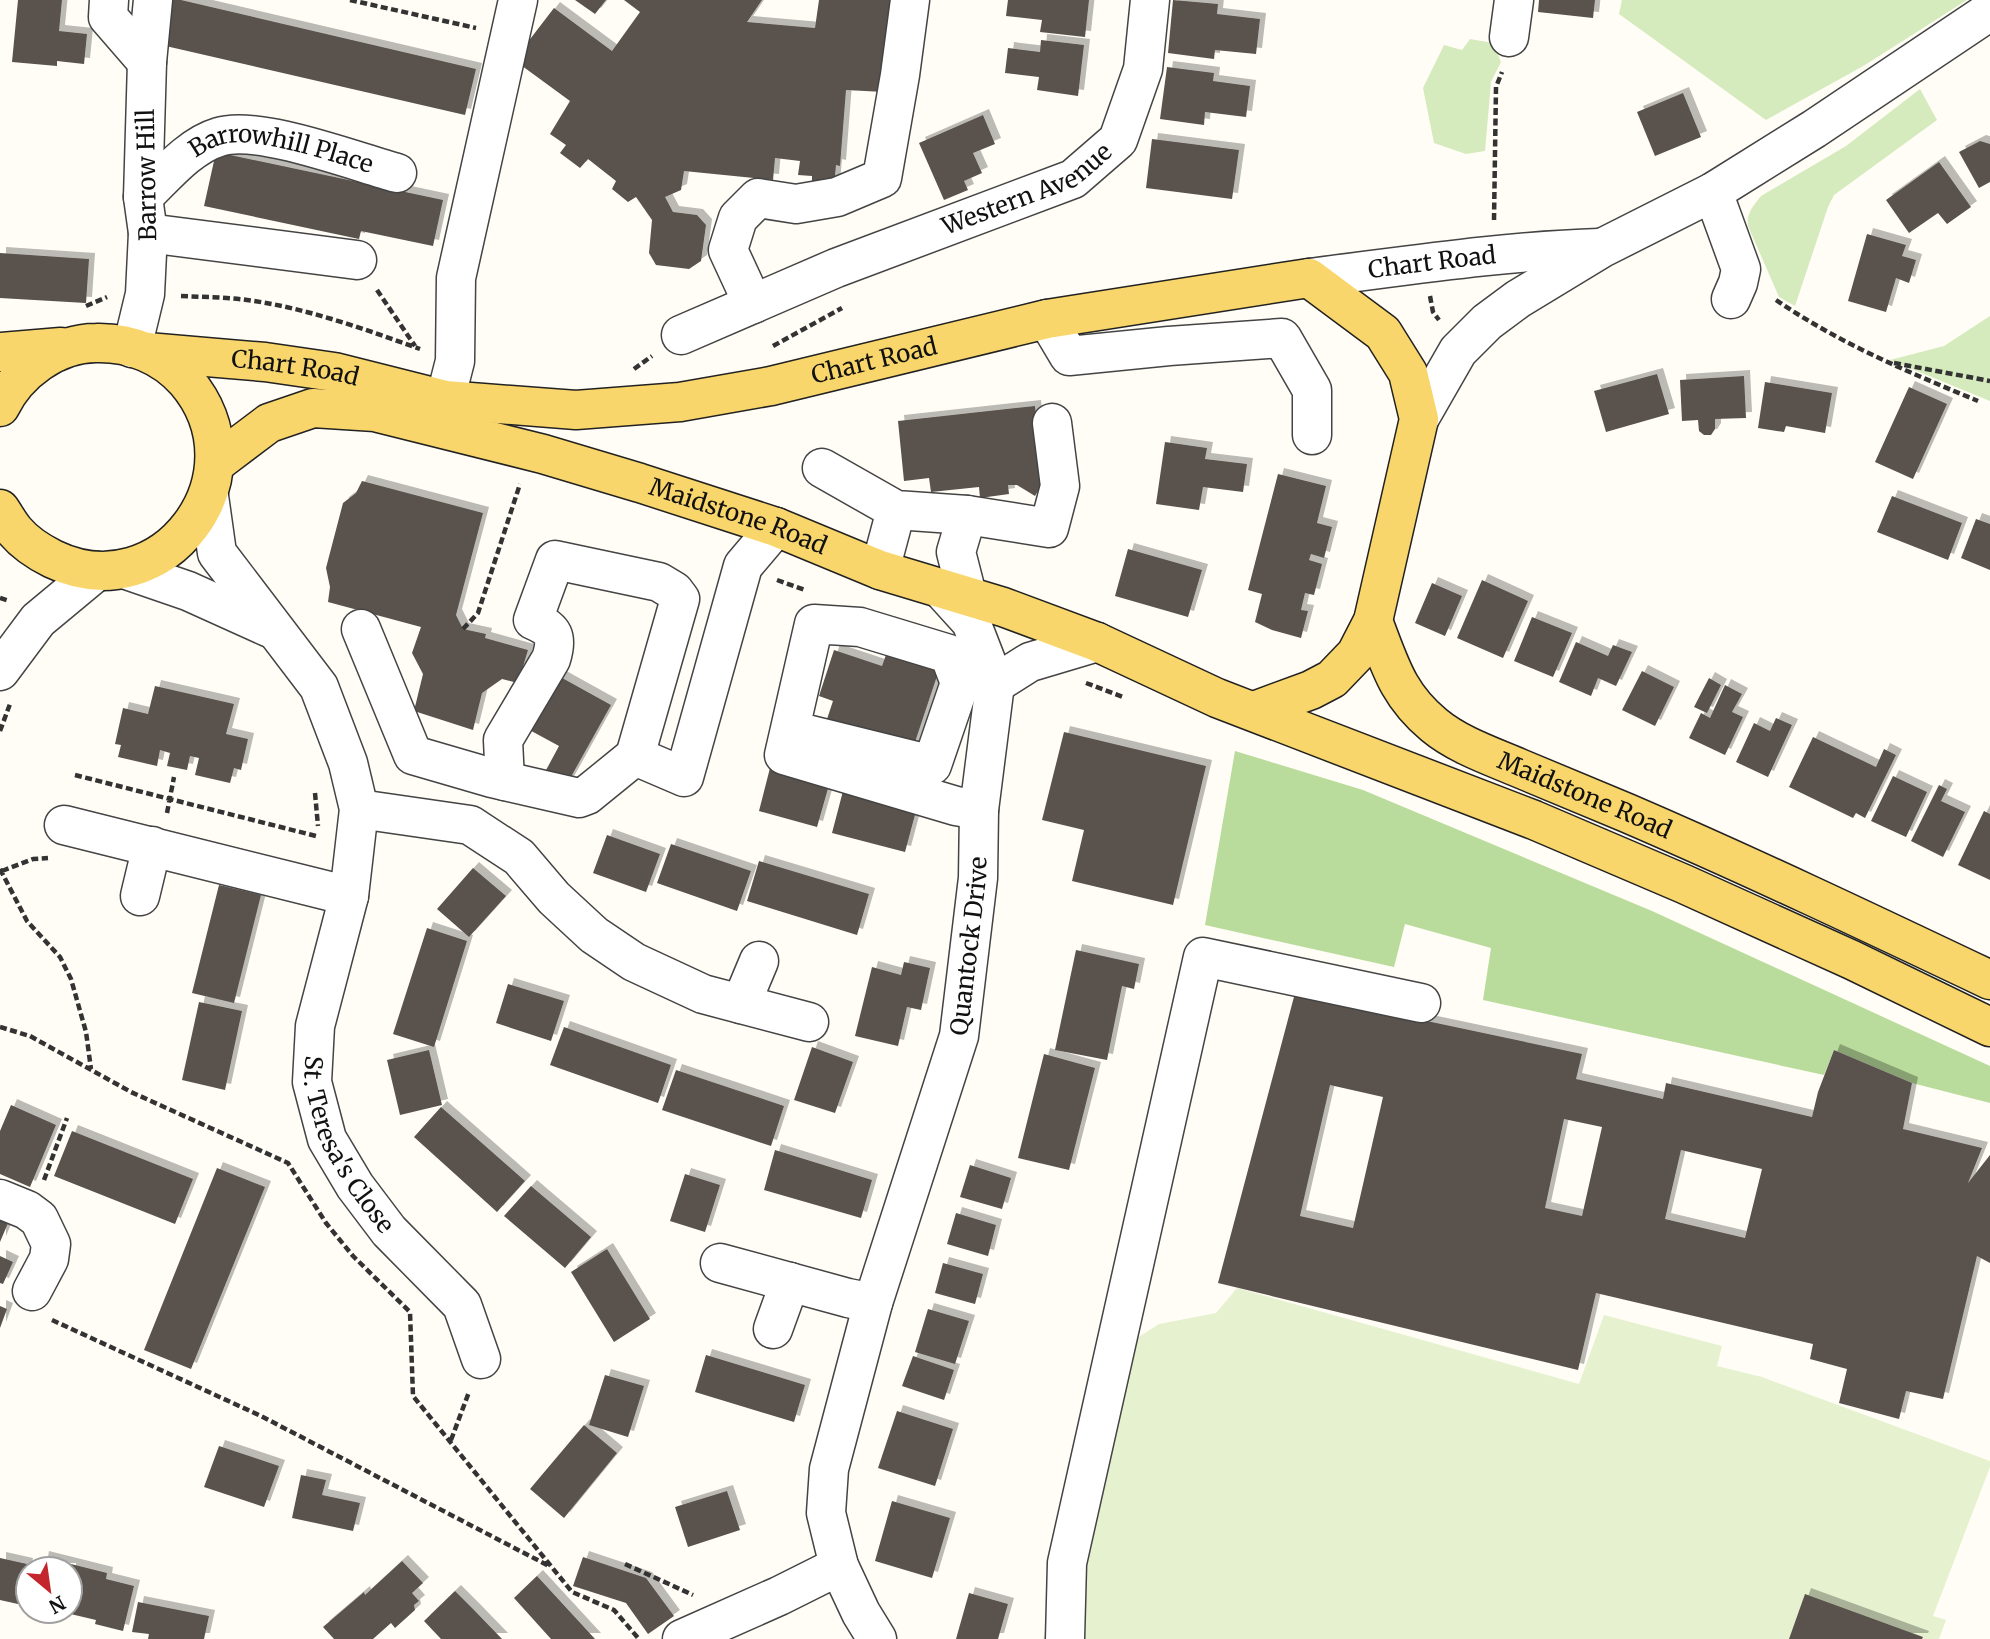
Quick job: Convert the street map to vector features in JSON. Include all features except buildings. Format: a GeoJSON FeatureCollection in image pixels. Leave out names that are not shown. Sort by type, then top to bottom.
{"type":"FeatureCollection","features":[{"type":"Feature","properties":{"kind":"main road","name":"Chart Road"},"geometry":{"type":"LineString","coordinates":[[0,352],[112,343],[140,350],[265,362],[334,372],[445,400],[576,410],[680,402],[771,386],[1047,318],[1309,278]]}},
{"type":"Feature","properties":{"kind":"main road"},"geometry":{"type":"LineString","coordinates":[[1254,711],[1311,690],[1332,679],[1356,654],[1373,621],[1419,419],[1408,373],[1383,333],[1309,278]]}},
{"type":"Feature","properties":{"kind":"main road"},"geometry":{"type":"LineString","coordinates":[[0,407],[8,391],[35,364],[70,346]]}},
{"type":"Feature","properties":{"kind":"main road"},"geometry":{"type":"LineString","coordinates":[[0,509],[15,532],[39,552],[67,566],[111,570],[160,554],[190,529],[212,479],[213,429],[199,397],[177,370],[140,350]]}},
{"type":"Feature","properties":{"kind":"main road","name":"Maidstone Road"},"geometry":{"type":"LineString","coordinates":[[212,479],[269,423],[313,408],[375,412],[543,454],[776,527],[880,570],[1003,607],[1097,642],[1217,698],[1534,820],[1684,884],[1852,960],[1990,1027]]}},
{"type":"Feature","properties":{"kind":"main road","name":"Maidstone Road"},"geometry":{"type":"LineString","coordinates":[[1373,621],[1396,682],[1404,695],[1446,734],[1495,758],[1855,914],[1990,980]]}},
{"type":"Feature","properties":{"kind":"street"},"geometry":{"type":"LineString","coordinates":[[109,0],[108,17],[147,62]]}},
{"type":"Feature","properties":{"kind":"street","name":"Barrow Hill"},"geometry":{"type":"LineString","coordinates":[[140,350],[145,294],[147,62],[153,0]]}},
{"type":"Feature","properties":{"kind":"street"},"geometry":{"type":"LineString","coordinates":[[445,400],[455,361],[456,278],[518,0]]}},
{"type":"Feature","properties":{"kind":"street"},"geometry":{"type":"LineString","coordinates":[[753,304],[728,250],[738,218],[758,198],[796,204],[837,197],[881,178],[900,75],[910,0]]}},
{"type":"Feature","properties":{"kind":"street","name":"Western Avenue"},"geometry":{"type":"LineString","coordinates":[[681,335],[836,268],[1073,179],[1118,140],[1143,69],[1150,0]]}},
{"type":"Feature","properties":{"kind":"street"},"geometry":{"type":"LineString","coordinates":[[1509,37],[1514,0]]}},
{"type":"Feature","properties":{"kind":"street","name":"Chart Road"},"geometry":{"type":"LineString","coordinates":[[1419,419],[1458,351],[1487,322],[1518,299],[1602,248],[1713,192],[1814,129],[1990,11]]}},
{"type":"Feature","properties":{"kind":"street","name":"Barrowhill Place"},"geometry":{"type":"LineString","coordinates":[[146,215],[188,154],[220,136],[264,135],[397,173]]}},
{"type":"Feature","properties":{"kind":"street"},"geometry":{"type":"LineString","coordinates":[[1713,192],[1741,269],[1731,299]]}},
{"type":"Feature","properties":{"kind":"street"},"geometry":{"type":"LineString","coordinates":[[146,215],[357,260]]}},
{"type":"Feature","properties":{"kind":"street","name":"Chart Road"},"geometry":{"type":"LineString","coordinates":[[1309,278],[1546,250],[1602,248]]}},
{"type":"Feature","properties":{"kind":"street"},"geometry":{"type":"LineString","coordinates":[[1047,318],[1069,356],[1282,338],[1312,390],[1312,435]]}},
{"type":"Feature","properties":{"kind":"street"},"geometry":{"type":"LineString","coordinates":[[822,468],[896,510],[967,515],[1049,528],[1060,486],[1052,423]]}},
{"type":"Feature","properties":{"kind":"street","name":"St. Teresa's Close"},"geometry":{"type":"LineString","coordinates":[[212,479],[217,553],[319,687],[348,763],[359,810],[349,896],[315,1026],[312,1082],[327,1139],[355,1186],[389,1231],[462,1304],[481,1360]]}},
{"type":"Feature","properties":{"kind":"street"},"geometry":{"type":"LineString","coordinates":[[880,570],[896,510]]}},
{"type":"Feature","properties":{"kind":"street"},"geometry":{"type":"LineString","coordinates":[[955,594],[956,552],[967,515]]}},
{"type":"Feature","properties":{"kind":"street"},"geometry":{"type":"LineString","coordinates":[[635,756],[684,777],[743,566],[776,527]]}},
{"type":"Feature","properties":{"kind":"street"},"geometry":{"type":"LineString","coordinates":[[360,629],[414,755],[505,780],[579,798],[587,795],[635,756],[680,600],[674,591],[660,582],[555,560],[533,620],[551,631],[555,647],[551,659],[503,740],[505,780]]}},
{"type":"Feature","properties":{"kind":"street"},"geometry":{"type":"LineString","coordinates":[[7,683],[38,620],[111,570]]}},
{"type":"Feature","properties":{"kind":"street","name":"St. Teresa's Close"},"geometry":{"type":"LineString","coordinates":[[111,570],[188,591],[275,631]]}},
{"type":"Feature","properties":{"kind":"street","name":"Quantock Drive"},"geometry":{"type":"LineString","coordinates":[[877,1639],[861,1613],[839,1566],[826,1513],[829,1469],[873,1303],[958,1036],[978,878],[979,810],[995,684],[971,622],[955,594]]}},
{"type":"Feature","properties":{"kind":"street"},"geometry":{"type":"LineString","coordinates":[[790,730],[932,765],[960,683],[948,654],[860,627],[814,624],[784,755],[956,806],[979,810]]}},
{"type":"Feature","properties":{"kind":"street"},"geometry":{"type":"LineString","coordinates":[[995,684],[1030,662],[1097,642]]}},
{"type":"Feature","properties":{"kind":"street"},"geometry":{"type":"LineString","coordinates":[[359,810],[470,825],[519,857],[554,898],[594,935],[634,962],[703,993],[809,1023]]}},
{"type":"Feature","properties":{"kind":"street"},"geometry":{"type":"LineString","coordinates":[[64,824],[349,896]]}},
{"type":"Feature","properties":{"kind":"street"},"geometry":{"type":"LineString","coordinates":[[141,896],[152,846]]}},
{"type":"Feature","properties":{"kind":"street"},"geometry":{"type":"LineString","coordinates":[[1065,1639],[1067,1563],[1203,957],[1421,1003]]}},
{"type":"Feature","properties":{"kind":"street"},"geometry":{"type":"LineString","coordinates":[[741,1004],[759,961]]}},
{"type":"Feature","properties":{"kind":"street"},"geometry":{"type":"LineString","coordinates":[[16,1206],[39,1219],[51,1244],[39,1304]]}},
{"type":"Feature","properties":{"kind":"street"},"geometry":{"type":"LineString","coordinates":[[720,1264],[873,1303]]}},
{"type":"Feature","properties":{"kind":"street"},"geometry":{"type":"LineString","coordinates":[[773,1329],[790,1282]]}},
{"type":"Feature","properties":{"kind":"street"},"geometry":{"type":"LineString","coordinates":[[682,1639],[839,1566]]}},
{"type":"Feature","properties":{"kind":"path"},"geometry":{"type":"LineString","coordinates":[[350,0],[485,30]]}},
{"type":"Feature","properties":{"kind":"path"},"geometry":{"type":"LineString","coordinates":[[1495,211],[1496,87],[1506,63],[1509,37]]}},
{"type":"Feature","properties":{"kind":"path"},"geometry":{"type":"LineString","coordinates":[[357,260],[415,347]]}},
{"type":"Feature","properties":{"kind":"path"},"geometry":{"type":"LineString","coordinates":[[1436,262],[1430,285],[1433,312],[1466,343]]}},
{"type":"Feature","properties":{"kind":"path"},"geometry":{"type":"LineString","coordinates":[[1776,300],[1803,318],[1884,361],[1978,401]]}},
{"type":"Feature","properties":{"kind":"path"},"geometry":{"type":"LineString","coordinates":[[1884,361],[1990,381]]}},
{"type":"Feature","properties":{"kind":"path"},"geometry":{"type":"LineString","coordinates":[[463,629],[478,613],[522,480]]}},
{"type":"Feature","properties":{"kind":"path"},"geometry":{"type":"LineString","coordinates":[[0,731],[7,683]]}},
{"type":"Feature","properties":{"kind":"path"},"geometry":{"type":"LineString","coordinates":[[75,775],[316,836]]}},
{"type":"Feature","properties":{"kind":"path"},"geometry":{"type":"LineString","coordinates":[[306,885],[319,824],[314,786]]}},
{"type":"Feature","properties":{"kind":"path"},"geometry":{"type":"LineString","coordinates":[[0,869],[27,921],[60,957],[71,979],[86,1032],[92,1070]]}},
{"type":"Feature","properties":{"kind":"path"},"geometry":{"type":"LineString","coordinates":[[0,1027],[30,1036],[131,1092],[288,1163],[326,1223],[353,1256],[410,1312],[413,1396],[572,1592],[614,1610],[639,1639]]}},
{"type":"Feature","properties":{"kind":"path"},"geometry":{"type":"LineString","coordinates":[[16,1206],[67,1118]]}},
{"type":"Feature","properties":{"kind":"path"},"geometry":{"type":"LineString","coordinates":[[39,1304],[553,1568]]}},
{"type":"Feature","properties":{"kind":"path"},"geometry":{"type":"LineString","coordinates":[[451,1441],[481,1360]]}},
{"type":"Feature","properties":{"kind":"path"},"geometry":{"type":"LineString","coordinates":[[625,1564],[705,1600]]}},
{"type":"Feature","properties":{"kind":"green space"},"geometry":{"type":"Polygon","coordinates":[[[1622,0],[1967,0],[1865,65],[1766,120],[1619,14],[1622,0]]]}},
{"type":"Feature","properties":{"kind":"green space"},"geometry":{"type":"Polygon","coordinates":[[[1470,39],[1493,43],[1501,62],[1491,82],[1485,151],[1466,154],[1434,143],[1423,88],[1444,45],[1462,50],[1470,39]]]}},
{"type":"Feature","properties":{"kind":"green space"},"geometry":{"type":"Polygon","coordinates":[[[1920,89],[1937,120],[1834,195],[1795,306],[1779,297],[1748,226],[1753,207],[1761,196],[1846,146],[1920,89]]]}},
{"type":"Feature","properties":{"kind":"green space"},"geometry":{"type":"Polygon","coordinates":[[[1990,316],[1990,401],[1890,360],[1944,346],[1990,316]]]}},
{"type":"Feature","properties":{"kind":"green space"},"geometry":{"type":"Polygon","coordinates":[[[1235,751],[1363,790],[1652,911],[1990,1066],[1990,1103],[1912,1083],[1834,1050],[1824,1075],[1483,1000],[1491,948],[1405,924],[1394,967],[1205,925],[1235,751]]]}},
{"type":"Feature","properties":{"kind":"green space"},"geometry":{"type":"Polygon","coordinates":[[[1237,1288],[1579,1384],[1604,1315],[1722,1346],[1717,1366],[1762,1377],[1990,1461],[1933,1616],[1946,1620],[1939,1639],[1043,1639],[1137,1338],[1159,1324],[1216,1313],[1237,1288]]]}}]}
